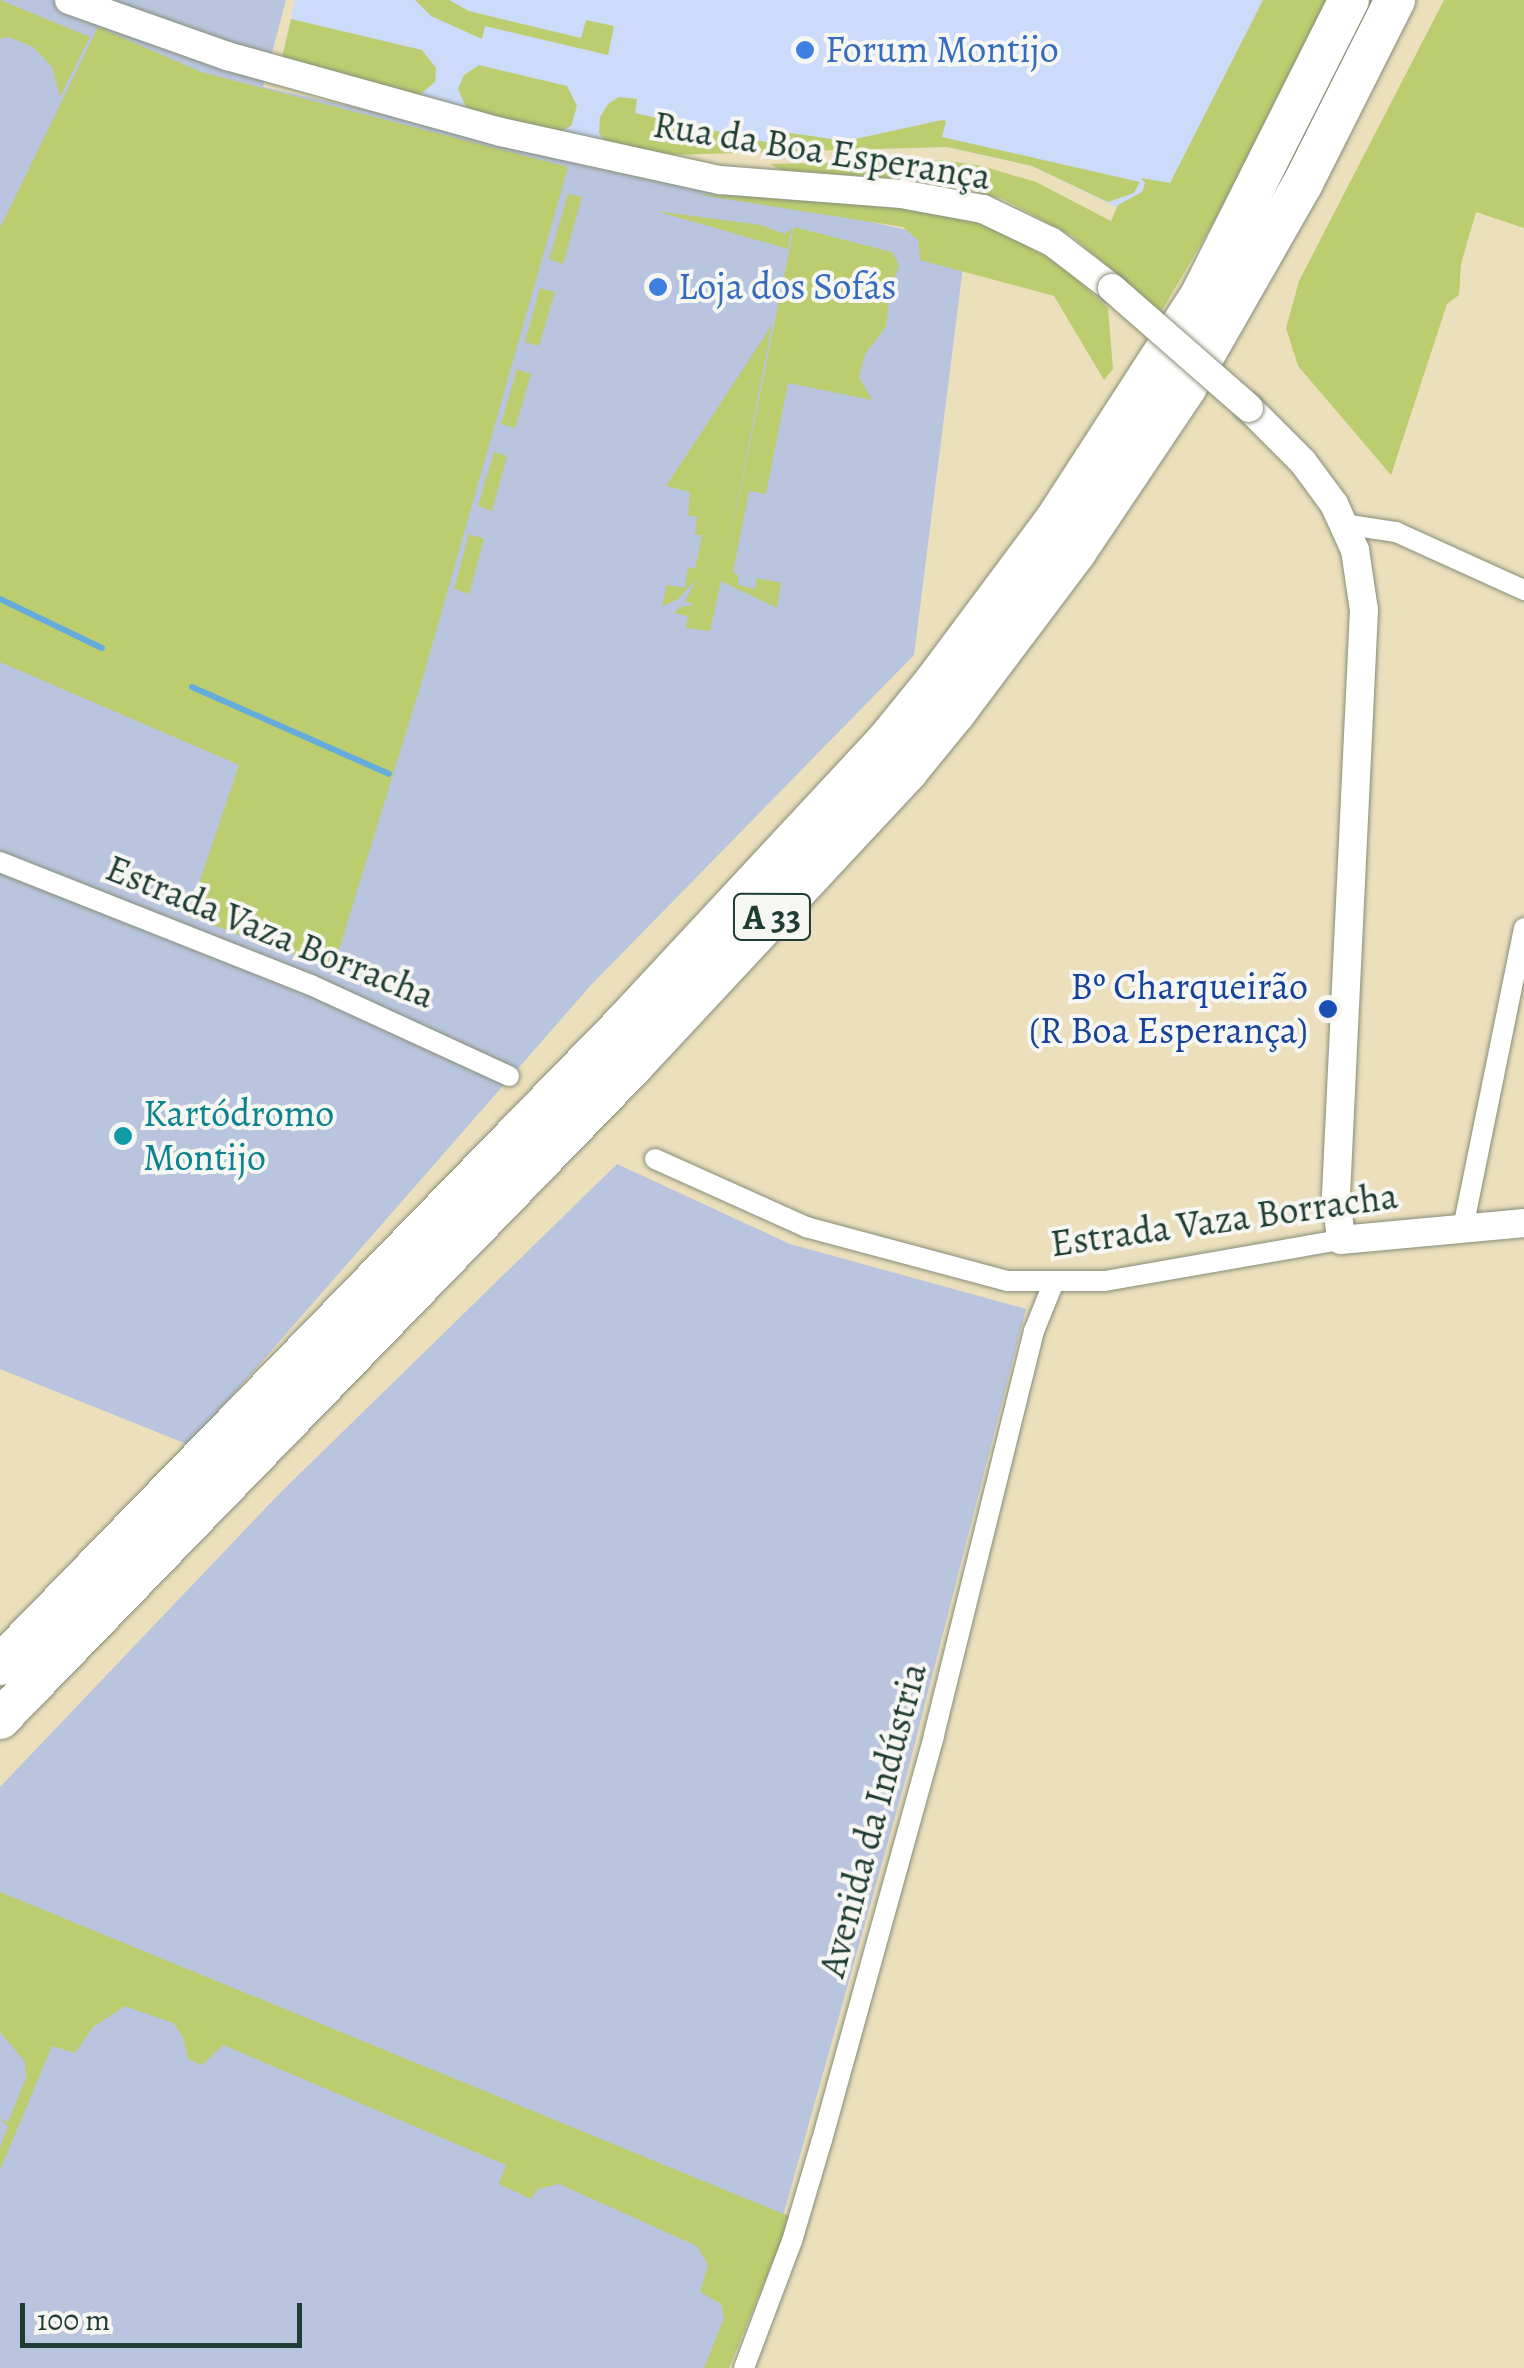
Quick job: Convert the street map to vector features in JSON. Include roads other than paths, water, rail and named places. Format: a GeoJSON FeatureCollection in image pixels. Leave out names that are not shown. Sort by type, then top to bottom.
{"type":"FeatureCollection","features":[{"type":"Feature","properties":{"kind":"highway","name":"A 33"},"geometry":{"type":"LineString","coordinates":[[0,1665],[625,1022],[887,740],[935,682],[1055,520],[1200,294],[1349,0]]}},
{"type":"Feature","properties":{"kind":"highway","name":"A 33"},"geometry":{"type":"LineString","coordinates":[[0,1719],[634,1066],[944,727],[1076,552],[1186,388],[1304,183],[1395,0]]}},
{"type":"Feature","properties":{"kind":"street","name":"Rua da Boa Esperança"},"geometry":{"type":"LineString","coordinates":[[69,0],[227,56],[502,132],[720,180],[900,194],[971,205],[1008,218],[1052,242],[1112,288],[1248,408],[1303,462],[1343,524],[1355,550],[1364,610],[1336,1195],[1341,1240]]}},
{"type":"Feature","properties":{"kind":"street"},"geometry":{"type":"LineString","coordinates":[[1343,524],[1396,532],[1524,590]]}},
{"type":"Feature","properties":{"kind":"street","name":"Estrada Vaza Borracha"},"geometry":{"type":"LineString","coordinates":[[0,862],[311,985],[509,1076]]}},
{"type":"Feature","properties":{"kind":"street"},"geometry":{"type":"LineString","coordinates":[[1463,1228],[1524,928]]}},
{"type":"Feature","properties":{"kind":"street","name":"Estrada Vaza Borracha"},"geometry":{"type":"LineString","coordinates":[[655,1159],[806,1227],[1006,1281],[1105,1281],[1341,1240],[1524,1223]]}},
{"type":"Feature","properties":{"kind":"street","name":"Avenida da Indústria"},"geometry":{"type":"LineString","coordinates":[[744,2368],[792,2241],[822,2140],[934,1736],[1034,1331],[1053,1284]]}},
{"type":"Feature","properties":{"kind":"waterway"},"geometry":{"type":"LineString","coordinates":[[0,599],[102,648]]}},
{"type":"Feature","properties":{"kind":"waterway"},"geometry":{"type":"LineString","coordinates":[[192,687],[389,774]]}},
{"type":"Feature","properties":{"kind":"place","name":"Forum Montijo"},"geometry":{"type":"Point","coordinates":[805,50]}},
{"type":"Feature","properties":{"kind":"place","name":"Loja dos Sofás"},"geometry":{"type":"Point","coordinates":[658,287]}},
{"type":"Feature","properties":{"kind":"place","name":"Bº Charqueirão (R Boa Esperança)"},"geometry":{"type":"Point","coordinates":[1328,1009]}},
{"type":"Feature","properties":{"kind":"place","name":"Kartódromo Montijo"},"geometry":{"type":"Point","coordinates":[123,1136]}}]}
